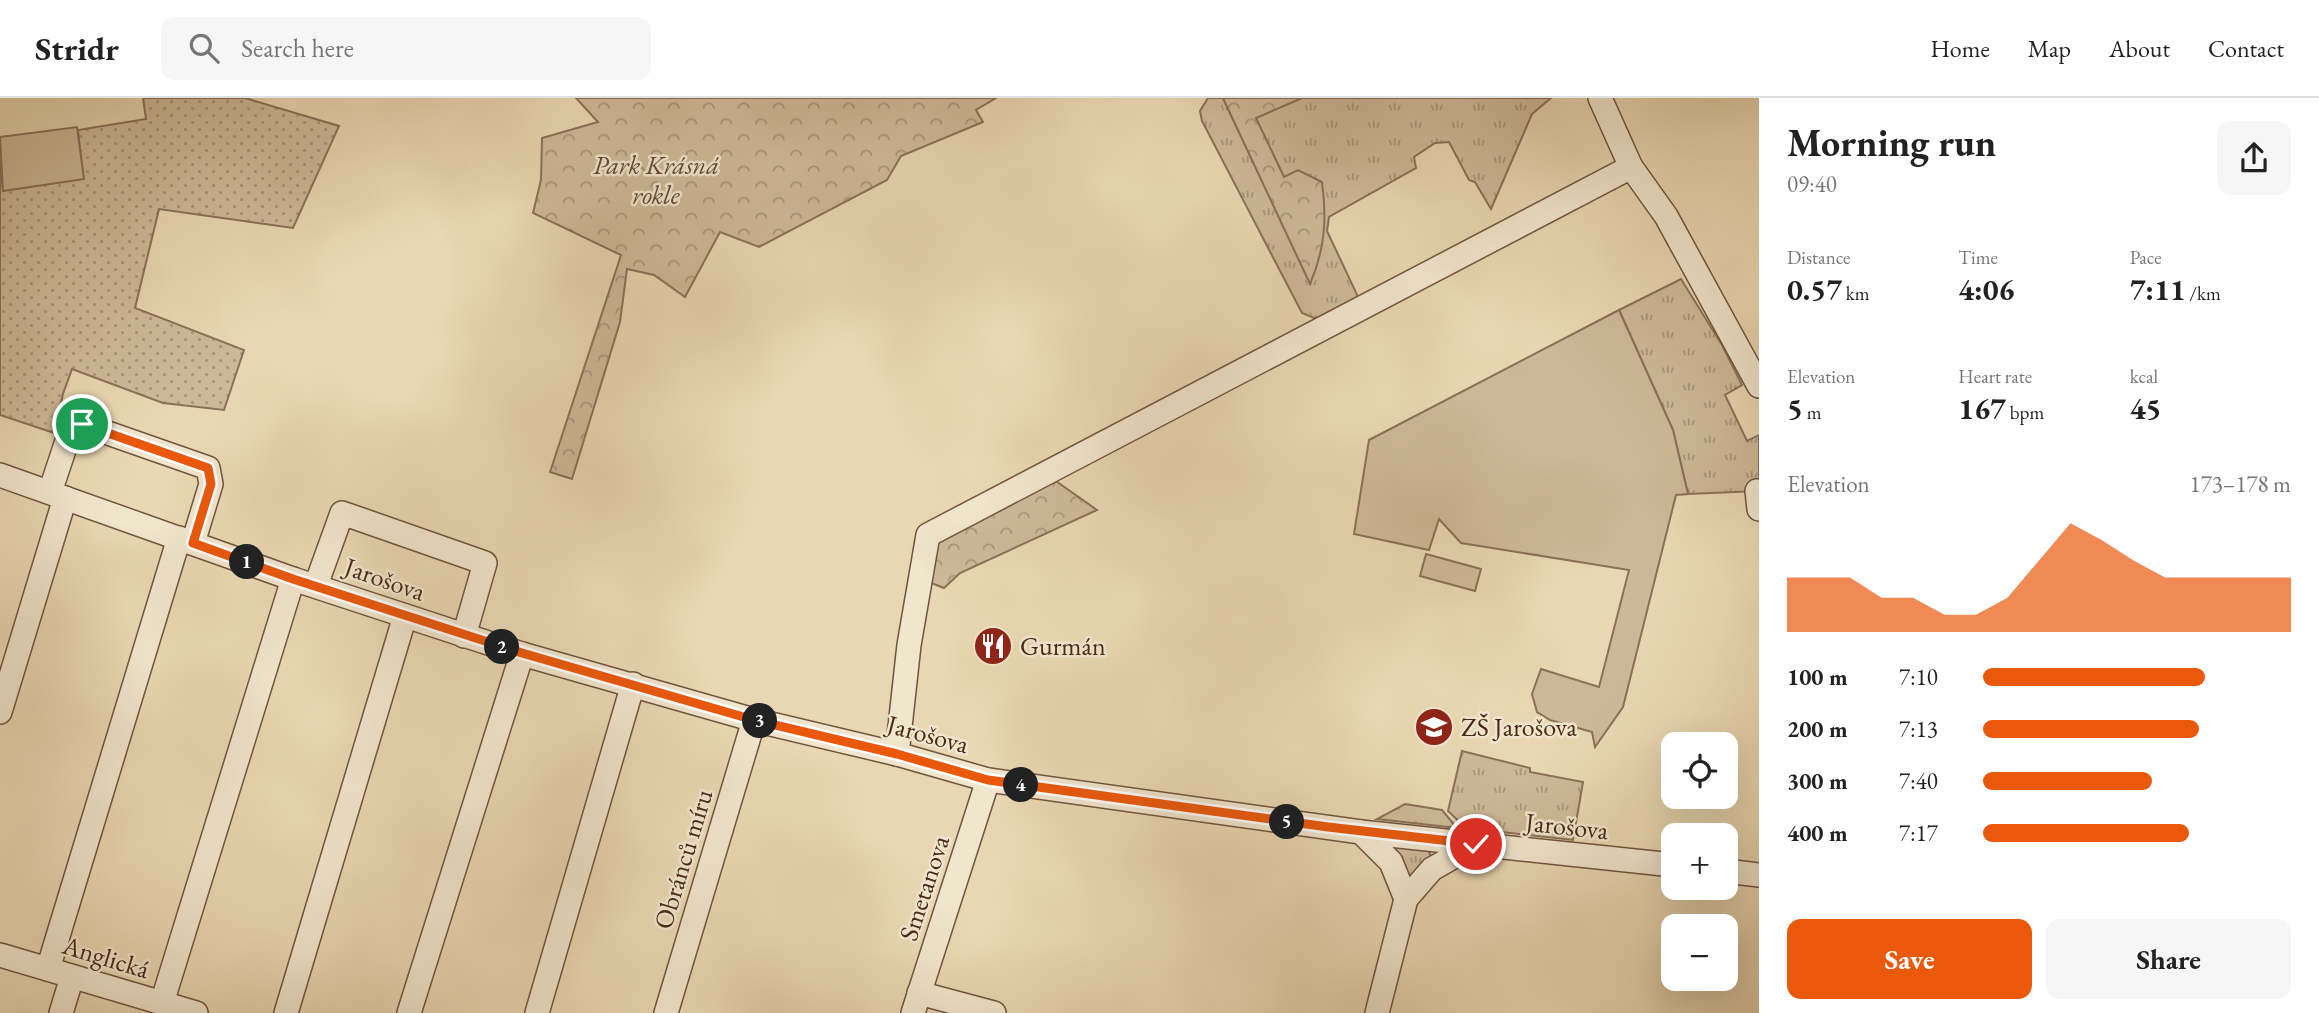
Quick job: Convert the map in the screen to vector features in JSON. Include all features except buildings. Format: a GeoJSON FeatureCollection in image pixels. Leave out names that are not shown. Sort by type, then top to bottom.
{"type":"FeatureCollection","features":[{"type":"Feature","properties":{"kind":"street"},"geometry":{"type":"LineString","coordinates":[[1600,98],[1631,167],[1666,216],[1759,386]]}},
{"type":"Feature","properties":{"kind":"street"},"geometry":{"type":"LineString","coordinates":[[897,754],[909,645],[928,535],[1631,167]]}},
{"type":"Feature","properties":{"kind":"street"},"geometry":{"type":"LineString","coordinates":[[0,712],[57,495],[70,432],[82,424],[208,468],[211,484],[186,540],[48,969]]}},
{"type":"Feature","properties":{"kind":"street","name":"Jarošova"},"geometry":{"type":"LineString","coordinates":[[0,475],[293,579],[464,636],[754,720],[897,754],[988,780],[1361,832],[1661,864]]}},
{"type":"Feature","properties":{"kind":"street"},"geometry":{"type":"LineString","coordinates":[[316,585],[342,513],[485,563],[464,636]]}},
{"type":"Feature","properties":{"kind":"street"},"geometry":{"type":"LineString","coordinates":[[162,1003],[293,579]]}},
{"type":"Feature","properties":{"kind":"street"},"geometry":{"type":"LineString","coordinates":[[286,1013],[405,616]]}},
{"type":"Feature","properties":{"kind":"street"},"geometry":{"type":"LineString","coordinates":[[409,1013],[522,653]]}},
{"type":"Feature","properties":{"kind":"street"},"geometry":{"type":"LineString","coordinates":[[537,1013],[633,684]]}},
{"type":"Feature","properties":{"kind":"street","name":"Obránců míru"},"geometry":{"type":"LineString","coordinates":[[666,1013],[754,720]]}},
{"type":"Feature","properties":{"kind":"street","name":"Smetanova"},"geometry":{"type":"LineString","coordinates":[[916,1003],[988,780]]}},
{"type":"Feature","properties":{"kind":"street"},"geometry":{"type":"LineString","coordinates":[[1361,832],[1391,862],[1406,899]]}},
{"type":"Feature","properties":{"kind":"street"},"geometry":{"type":"LineString","coordinates":[[1377,1013],[1406,899],[1432,869],[1476,844]]}},
{"type":"Feature","properties":{"kind":"street"},"geometry":{"type":"LineString","coordinates":[[1738,872],[1759,875]]}},
{"type":"Feature","properties":{"kind":"street","name":"Anglická"},"geometry":{"type":"LineString","coordinates":[[0,955],[196,1013]]}},
{"type":"Feature","properties":{"kind":"street"},"geometry":{"type":"LineString","coordinates":[[61,1013],[72,977]]}},
{"type":"Feature","properties":{"kind":"street"},"geometry":{"type":"LineString","coordinates":[[916,1003],[994,1013]]}},
{"type":"Feature","properties":{"kind":"green space"},"geometry":{"type":"Polygon","coordinates":[[[143,98],[245,98],[339,126],[293,228],[159,209],[135,308],[244,350],[224,410],[163,403],[72,369],[54,433],[0,415],[0,159],[3,190],[83,179],[78,130],[146,119],[143,98]]]}},
{"type":"Feature","properties":{"kind":"green space","name":"Park Krásná rokle"},"geometry":{"type":"Polygon","coordinates":[[[576,98],[996,98],[976,110],[983,122],[901,156],[887,180],[759,247],[720,232],[685,297],[654,275],[627,269],[620,322],[572,479],[550,472],[621,255],[533,213],[541,180],[542,138],[598,122],[576,98]]]}},
{"type":"Feature","properties":{"kind":"green space"},"geometry":{"type":"Polygon","coordinates":[[[1208,98],[1223,98],[1310,283],[1284,177],[1255,117],[1302,98],[1551,98],[1532,114],[1491,209],[1475,182],[1469,180],[1449,142],[1435,143],[1414,157],[1416,168],[1329,217],[1327,231],[1360,301],[1319,320],[1302,313],[1202,121],[1200,111],[1208,98]]]}},
{"type":"Feature","properties":{"kind":"green space"},"geometry":{"type":"Polygon","coordinates":[[[1223,98],[1302,98],[1256,118],[1284,177],[1298,170],[1322,182],[1324,234],[1310,284],[1223,98]]]}},
{"type":"Feature","properties":{"kind":"green space"},"geometry":{"type":"Polygon","coordinates":[[[77,127],[84,179],[3,191],[0,137],[77,127]]]}},
{"type":"Feature","properties":{"kind":"green space"},"geometry":{"type":"Polygon","coordinates":[[[1681,279],[1722,345],[1742,385],[1725,395],[1747,441],[1759,435],[1759,491],[1688,494],[1673,430],[1619,310],[1681,279]]]}},
{"type":"Feature","properties":{"kind":"green space"},"geometry":{"type":"Polygon","coordinates":[[[1619,310],[1673,430],[1688,494],[1676,495],[1623,707],[1595,747],[1592,732],[1550,720],[1537,712],[1532,694],[1541,669],[1599,687],[1629,570],[1461,543],[1439,519],[1429,550],[1354,534],[1369,440],[1619,310]]]}},
{"type":"Feature","properties":{"kind":"green space"},"geometry":{"type":"Polygon","coordinates":[[[1046,474],[1097,510],[960,573],[944,588],[921,579],[928,535],[1046,474]]]}},
{"type":"Feature","properties":{"kind":"green space"},"geometry":{"type":"Polygon","coordinates":[[[1426,554],[1481,569],[1475,591],[1420,576],[1426,554]]]}},
{"type":"Feature","properties":{"kind":"green space"},"geometry":{"type":"Polygon","coordinates":[[[1462,751],[1530,768],[1530,772],[1583,782],[1573,840],[1466,828],[1448,811],[1462,751]]]}},
{"type":"Feature","properties":{"kind":"green space"},"geometry":{"type":"Polygon","coordinates":[[[1405,804],[1442,810],[1457,828],[1377,819],[1405,804]]]}},
{"type":"Feature","properties":{"kind":"green space"},"geometry":{"type":"Polygon","coordinates":[[[1396,845],[1426,846],[1431,856],[1409,878],[1392,852],[1396,845]]]}},
{"type":"Feature","properties":{"kind":"place","name":"Gurmán"},"geometry":{"type":"Point","coordinates":[993,646]}},
{"type":"Feature","properties":{"kind":"place","name":"ZŠ Jarošova"},"geometry":{"type":"Point","coordinates":[1434,727]}},
{"type":"Feature","properties":{"kind":"route"},"geometry":{"type":"LineString","coordinates":[[82,424],[208,468],[211,484],[193,543],[464,636],[754,720],[897,754],[988,780],[1361,832],[1476,844]]}}]}
